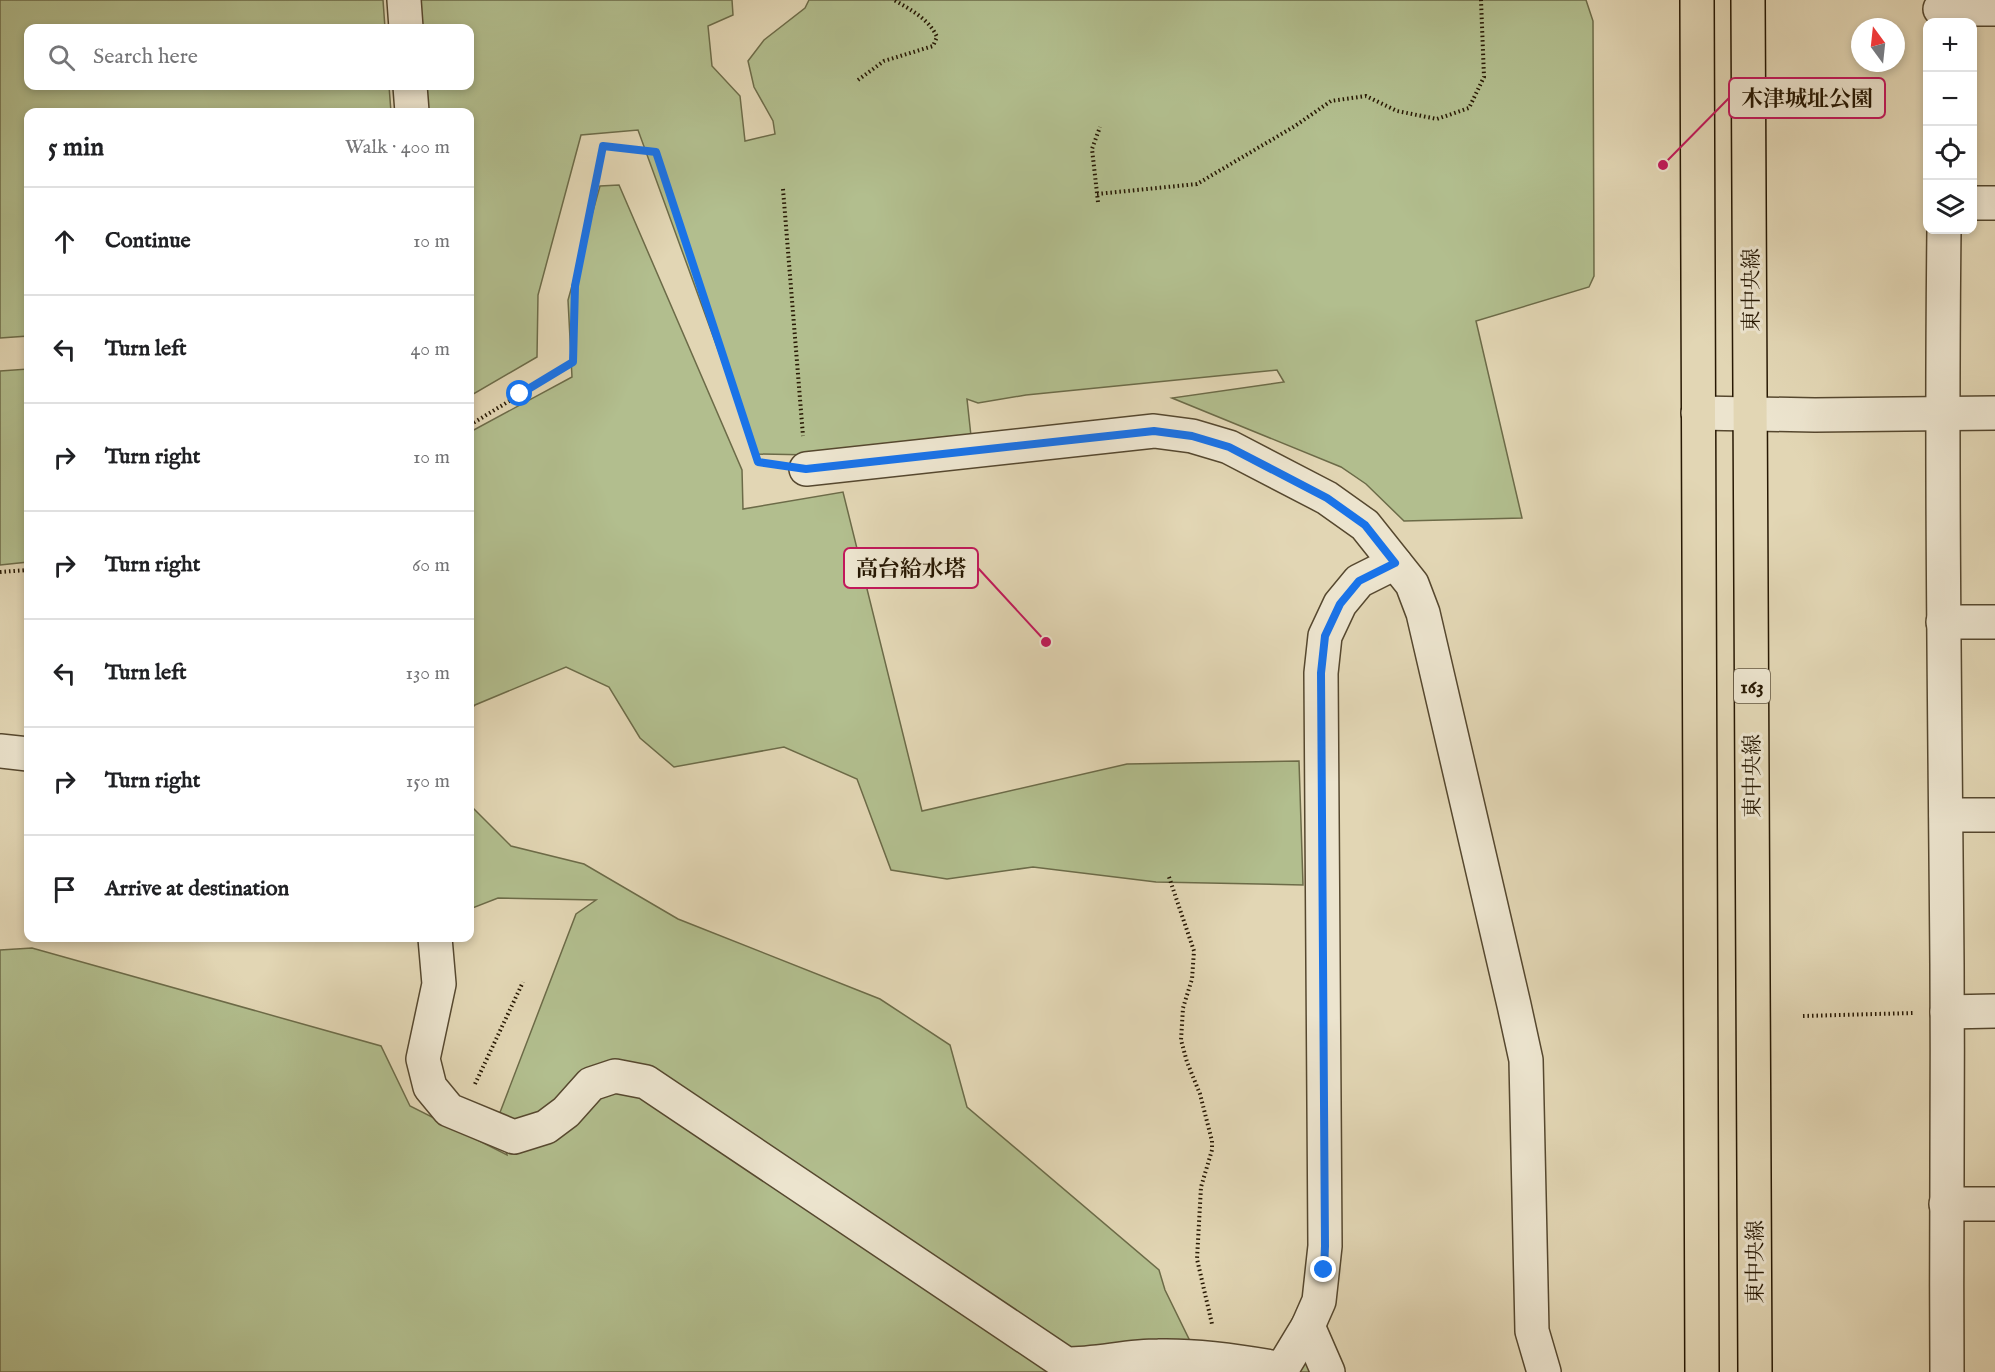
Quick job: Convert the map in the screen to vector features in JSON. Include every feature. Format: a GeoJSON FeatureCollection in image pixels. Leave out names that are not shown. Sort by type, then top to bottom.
{"type":"FeatureCollection","features":[{"type":"Feature","properties":{"kind":"highway"},"geometry":{"type":"LineString","coordinates":[[1697,0],[1702,1372]]}},
{"type":"Feature","properties":{"kind":"highway","name":"東中央線"},"geometry":{"type":"LineString","coordinates":[[1748,0],[1755,1372]]}},
{"type":"Feature","properties":{"kind":"street"},"geometry":{"type":"LineString","coordinates":[[404,0],[406,24]]}},
{"type":"Feature","properties":{"kind":"street"},"geometry":{"type":"LineString","coordinates":[[1940,10],[1995,9]]}},
{"type":"Feature","properties":{"kind":"street"},"geometry":{"type":"LineString","coordinates":[[410,90],[412,108]]}},
{"type":"Feature","properties":{"kind":"street"},"geometry":{"type":"LineString","coordinates":[[1977,204],[1995,203]]}},
{"type":"Feature","properties":{"kind":"street"},"geometry":{"type":"LineString","coordinates":[[1944,234],[1942,413],[1946,815],[1947,1372]]}},
{"type":"Feature","properties":{"kind":"street"},"geometry":{"type":"LineString","coordinates":[[1698,413],[1815,415],[1995,413]]}},
{"type":"Feature","properties":{"kind":"street"},"geometry":{"type":"LineString","coordinates":[[806,469],[1154,431],[1192,436],[1229,447],[1327,498],[1365,525],[1412,584],[1423,614],[1526,1060],[1532,1331],[1544,1372]]}},
{"type":"Feature","properties":{"kind":"street"},"geometry":{"type":"LineString","coordinates":[[435,942],[439,984],[423,1059],[430,1088],[449,1110],[514,1137],[546,1127],[566,1112],[591,1084],[615,1076],[646,1082],[1066,1364],[1090,1364],[1157,1356],[1220,1358],[1281,1370],[1308,1326],[1319,1301],[1325,1246],[1321,673],[1325,636],[1340,604],[1359,581],[1395,563]]}},
{"type":"Feature","properties":{"kind":"street"},"geometry":{"type":"LineString","coordinates":[[1943,622],[1995,622]]}},
{"type":"Feature","properties":{"kind":"street"},"geometry":{"type":"LineString","coordinates":[[0,751],[24,754]]}},
{"type":"Feature","properties":{"kind":"street"},"geometry":{"type":"LineString","coordinates":[[1946,815],[1995,815]]}},
{"type":"Feature","properties":{"kind":"street"},"geometry":{"type":"LineString","coordinates":[[1947,1012],[1995,1011]]}},
{"type":"Feature","properties":{"kind":"street"},"geometry":{"type":"LineString","coordinates":[[1946,1204],[1995,1204]]}},
{"type":"Feature","properties":{"kind":"street"},"geometry":{"type":"LineString","coordinates":[[1308,1326],[1328,1372]]}},
{"type":"Feature","properties":{"kind":"path"},"geometry":{"type":"LineString","coordinates":[[858,80],[884,61],[933,46],[937,37],[933,29],[922,18],[894,0]]}},
{"type":"Feature","properties":{"kind":"path"},"geometry":{"type":"LineString","coordinates":[[1097,194],[1197,184],[1295,126],[1331,101],[1366,96],[1397,111],[1437,119],[1469,108],[1484,77],[1481,0]]}},
{"type":"Feature","properties":{"kind":"path"},"geometry":{"type":"LineString","coordinates":[[1098,202],[1092,149],[1100,127]]}},
{"type":"Feature","properties":{"kind":"path"},"geometry":{"type":"LineString","coordinates":[[474,423],[573,362],[575,286],[603,146],[656,152],[758,462],[806,469],[783,189]]}},
{"type":"Feature","properties":{"kind":"path"},"geometry":{"type":"LineString","coordinates":[[0,572],[24,570]]}},
{"type":"Feature","properties":{"kind":"path"},"geometry":{"type":"LineString","coordinates":[[1169,877],[1194,951],[1192,979],[1183,1008],[1181,1040],[1186,1062],[1200,1094],[1212,1141],[1212,1150],[1201,1187],[1197,1259],[1220,1358]]}},
{"type":"Feature","properties":{"kind":"path"},"geometry":{"type":"LineString","coordinates":[[460,1114],[523,982]]}},
{"type":"Feature","properties":{"kind":"path"},"geometry":{"type":"LineString","coordinates":[[1803,1016],[1947,1012]]}},
{"type":"Feature","properties":{"kind":"green space"},"geometry":{"type":"Polygon","coordinates":[[[0,0],[383,0],[385,24],[24,24],[24,90],[389,90],[391,108],[24,108],[24,336],[0,338],[0,0]]]}},
{"type":"Feature","properties":{"kind":"green space"},"geometry":{"type":"Polygon","coordinates":[[[419,0],[732,0],[733,15],[708,26],[712,66],[740,96],[745,141],[775,134],[773,121],[754,87],[748,61],[764,40],[805,8],[809,0],[1586,0],[1593,21],[1594,276],[1589,287],[1476,321],[1522,518],[1404,521],[1366,484],[1341,467],[1172,398],[1284,382],[1277,370],[1026,395],[978,403],[967,399],[971,436],[813,455],[756,454],[638,130],[581,135],[538,295],[537,357],[474,394],[474,108],[426,108],[425,90],[474,90],[474,24],[421,24],[419,0]]]}},
{"type":"Feature","properties":{"kind":"green space"},"geometry":{"type":"Polygon","coordinates":[[[619,185],[742,470],[743,509],[843,492],[922,811],[1127,764],[1299,761],[1303,885],[1156,882],[1033,867],[947,879],[891,870],[857,779],[784,747],[674,767],[640,738],[609,687],[566,667],[474,706],[474,430],[572,377],[568,300],[600,186],[619,185]]]}},
{"type":"Feature","properties":{"kind":"green space"},"geometry":{"type":"Polygon","coordinates":[[[24,369],[24,562],[0,565],[0,371],[24,369]]]}},
{"type":"Feature","properties":{"kind":"green space"},"geometry":{"type":"Polygon","coordinates":[[[474,809],[511,846],[584,864],[678,919],[880,999],[950,1045],[967,1107],[1159,1270],[1165,1290],[1191,1343],[1304,1359],[1310,1372],[0,1372],[0,950],[32,948],[381,1046],[410,1106],[507,1155],[499,1115],[576,914],[596,900],[498,898],[474,907],[474,809]]]}},
{"type":"Feature","properties":{"kind":"place","name":"木津城址公園"},"geometry":{"type":"Point","coordinates":[1663,165]}},
{"type":"Feature","properties":{"kind":"place","name":"高台給水塔"},"geometry":{"type":"Point","coordinates":[1046,642]}},
{"type":"Feature","properties":{"kind":"route"},"geometry":{"type":"LineString","coordinates":[[520,394],[573,362],[575,286],[603,146],[656,152],[758,462],[806,469],[1154,431],[1192,436],[1229,447],[1327,498],[1365,525],[1395,563],[1359,581],[1340,604],[1325,636],[1321,673],[1324,1270]]}}]}
